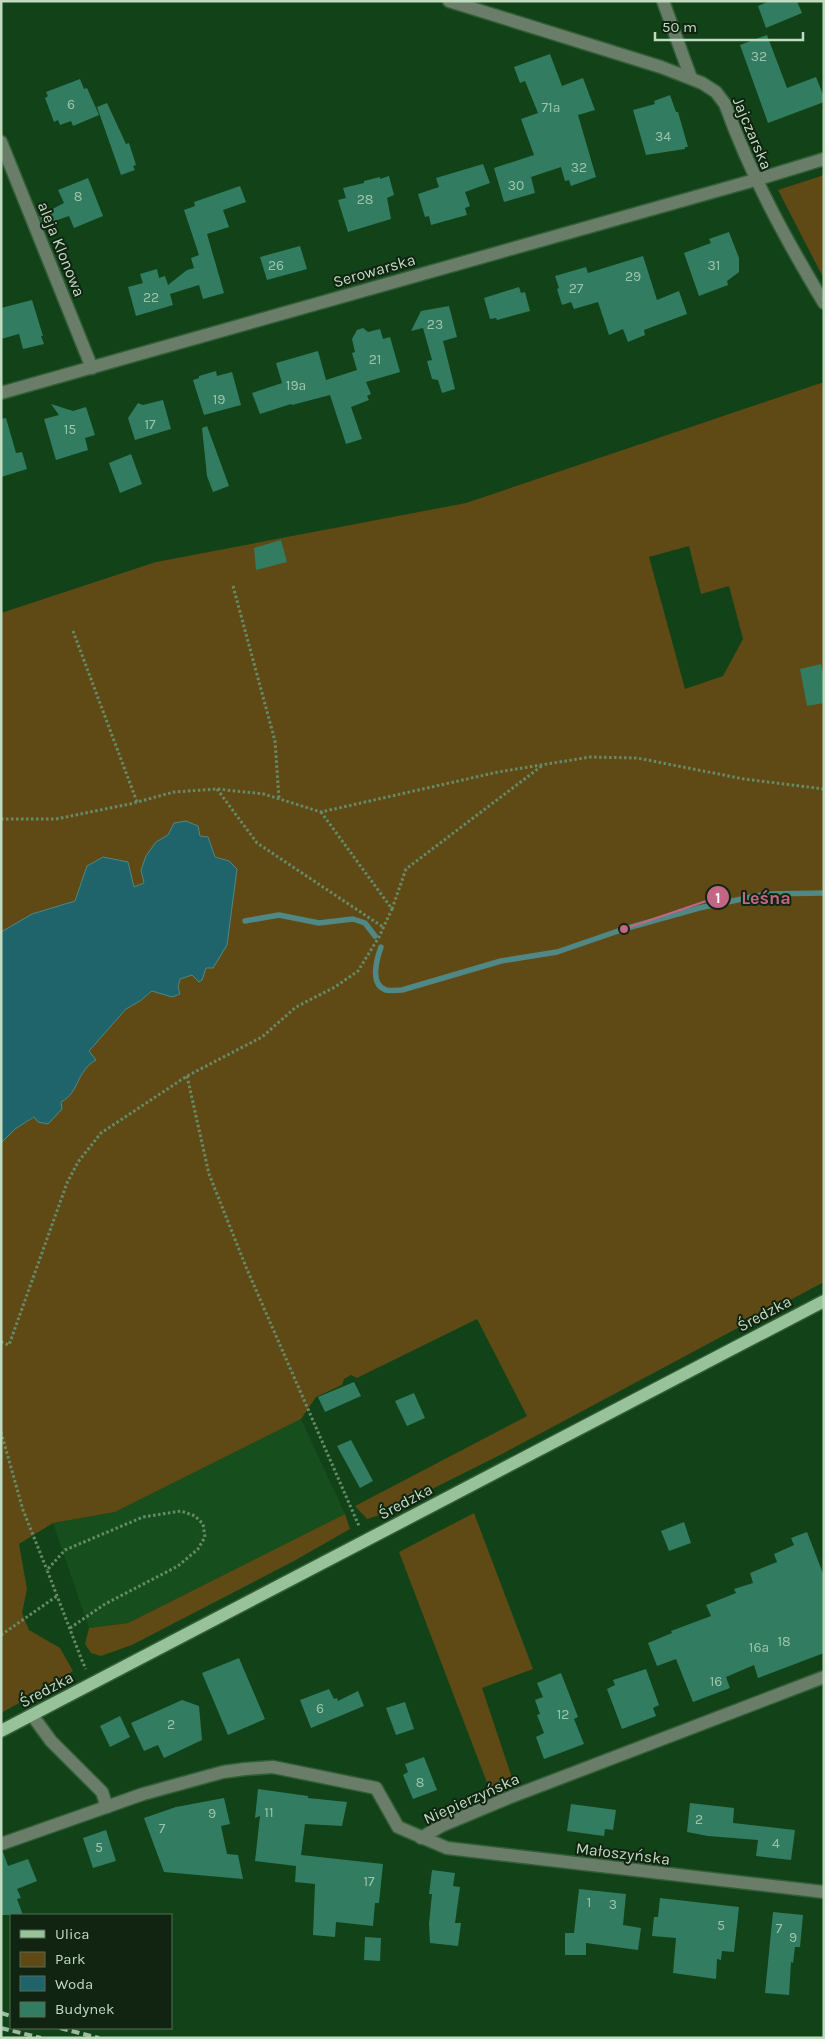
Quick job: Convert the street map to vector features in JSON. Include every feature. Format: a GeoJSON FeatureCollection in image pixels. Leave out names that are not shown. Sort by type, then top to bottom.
{"type":"FeatureCollection","features":[{"type":"Feature","properties":{"kind":"main road","name":"Średzka"},"geometry":{"type":"LineString","coordinates":[[1,1731],[824,1300]]}},
{"type":"Feature","properties":{"kind":"street","name":"Jajczarska"},"geometry":{"type":"LineString","coordinates":[[449,1],[691,78],[716,92],[725,104],[755,180],[786,240],[824,303]]}},
{"type":"Feature","properties":{"kind":"street"},"geometry":{"type":"LineString","coordinates":[[663,1],[691,78]]}},
{"type":"Feature","properties":{"kind":"street","name":"aleja Klonowa"},"geometry":{"type":"LineString","coordinates":[[1,142],[92,368]]}},
{"type":"Feature","properties":{"kind":"street","name":"Serowarska"},"geometry":{"type":"LineString","coordinates":[[1,393],[824,159]]}},
{"type":"Feature","properties":{"kind":"street","name":"Niepierzyńska"},"geometry":{"type":"LineString","coordinates":[[1,1844],[143,1794],[223,1772],[273,1767],[376,1788],[398,1826],[421,1838],[441,1826],[508,1798],[824,1677]]}},
{"type":"Feature","properties":{"kind":"street"},"geometry":{"type":"LineString","coordinates":[[32,1715],[51,1741],[102,1792],[106,1807]]}},
{"type":"Feature","properties":{"kind":"street","name":"Małoszyńska"},"geometry":{"type":"LineString","coordinates":[[421,1838],[448,1848],[824,1892]]}},
{"type":"Feature","properties":{"kind":"path"},"geometry":{"type":"LineString","coordinates":[[232,586],[275,742],[279,799]]}},
{"type":"Feature","properties":{"kind":"path"},"geometry":{"type":"LineString","coordinates":[[73,631],[137,802]]}},
{"type":"Feature","properties":{"kind":"path"},"geometry":{"type":"LineString","coordinates":[[1,819],[56,819],[174,792],[217,789],[264,794],[322,812],[498,772],[590,757],[637,758],[744,780],[824,788]]}},
{"type":"Feature","properties":{"kind":"path"},"geometry":{"type":"LineString","coordinates":[[1,1342],[9,1344],[67,1183],[78,1162],[101,1132],[188,1076],[262,1037],[296,1007],[335,988],[358,971],[379,937],[392,909],[406,870],[544,764]]}},
{"type":"Feature","properties":{"kind":"path"},"geometry":{"type":"LineString","coordinates":[[217,789],[257,843],[383,927]]}},
{"type":"Feature","properties":{"kind":"path"},"geometry":{"type":"LineString","coordinates":[[322,812],[392,909]]}},
{"type":"Feature","properties":{"kind":"path"},"geometry":{"type":"LineString","coordinates":[[188,1076],[208,1174],[246,1267],[365,1540]]}},
{"type":"Feature","properties":{"kind":"path"},"geometry":{"type":"LineString","coordinates":[[1,1432],[23,1510],[82,1663],[93,1683]]}},
{"type":"Feature","properties":{"kind":"path"},"geometry":{"type":"LineString","coordinates":[[1,1455],[4,1447]]}},
{"type":"Feature","properties":{"kind":"path"},"geometry":{"type":"LineString","coordinates":[[46,1570],[64,1550],[143,1517],[181,1511],[195,1516],[203,1524],[205,1537],[198,1549],[178,1566],[105,1604],[70,1628]]}},
{"type":"Feature","properties":{"kind":"path"},"geometry":{"type":"LineString","coordinates":[[1,1635],[57,1596]]}},
{"type":"Feature","properties":{"kind":"shaded area"},"geometry":{"type":"Polygon","coordinates":[[[301,1419],[345,1514],[128,1623],[89,1628],[53,1523],[115,1512],[301,1419]]]}},
{"type":"Feature","properties":{"kind":"green space"},"geometry":{"type":"Polygon","coordinates":[[[824,175],[824,279],[778,190],[824,175]]]}},
{"type":"Feature","properties":{"kind":"green space"},"geometry":{"type":"Polygon","coordinates":[[[824,382],[824,1282],[502,1454],[382,1514],[367,1519],[355,1506],[527,1416],[477,1319],[357,1378],[351,1375],[344,1379],[342,1385],[316,1397],[301,1419],[115,1512],[53,1523],[19,1544],[27,1589],[22,1613],[29,1630],[60,1648],[73,1671],[1,1713],[1,1143],[15,1129],[60,1102],[87,1065],[95,1060],[88,1051],[126,1009],[153,991],[172,997],[180,994],[178,987],[180,979],[192,975],[202,980],[206,968],[227,945],[237,869],[229,861],[215,857],[208,837],[173,835],[160,840],[141,870],[144,883],[134,888],[128,862],[103,857],[87,866],[75,901],[32,914],[1,932],[1,613],[156,562],[466,503],[824,382]],[[689,546],[649,557],[685,689],[723,676],[743,639],[729,586],[701,594],[689,546]]]}},
{"type":"Feature","properties":{"kind":"green space"},"geometry":{"type":"Polygon","coordinates":[[[474,1513],[533,1669],[482,1688],[514,1784],[491,1793],[399,1552],[474,1513]]]}},
{"type":"Feature","properties":{"kind":"green space"},"geometry":{"type":"Polygon","coordinates":[[[345,1514],[350,1529],[294,1561],[132,1645],[101,1656],[91,1653],[85,1644],[89,1628],[128,1623],[345,1514]]]}},
{"type":"Feature","properties":{"kind":"water"},"geometry":{"type":"Polygon","coordinates":[[[186,821],[198,826],[200,836],[208,837],[215,857],[229,861],[237,869],[227,945],[213,968],[206,968],[202,980],[199,982],[192,975],[180,979],[178,987],[180,994],[172,997],[152,991],[126,1009],[89,1051],[96,1060],[85,1070],[72,1093],[61,1102],[62,1109],[48,1124],[38,1122],[34,1117],[15,1129],[1,1143],[1,932],[32,914],[75,901],[87,866],[103,857],[128,862],[134,887],[144,883],[141,870],[146,856],[156,842],[168,835],[174,823],[186,821]]]}},
{"type":"Feature","properties":{"kind":"building"},"geometry":{"type":"Polygon","coordinates":[[[770,1],[797,1],[802,13],[766,28],[758,6],[770,1]]]}},
{"type":"Feature","properties":{"kind":"building"},"geometry":{"type":"Polygon","coordinates":[[[767,35],[787,88],[816,77],[824,97],[824,102],[768,123],[740,45],[767,35]]]}},
{"type":"Feature","properties":{"kind":"building"},"geometry":{"type":"Polygon","coordinates":[[[550,54],[562,86],[583,78],[595,110],[578,115],[596,177],[571,186],[569,180],[565,181],[561,167],[531,177],[535,193],[504,202],[494,168],[534,155],[521,119],[538,113],[525,81],[520,83],[514,67],[550,54]]]}},
{"type":"Feature","properties":{"kind":"building"},"geometry":{"type":"Polygon","coordinates":[[[80,79],[84,89],[87,88],[99,115],[73,126],[71,121],[60,125],[58,120],[54,122],[45,98],[48,96],[46,92],[80,79]]]}},
{"type":"Feature","properties":{"kind":"building"},"geometry":{"type":"Polygon","coordinates":[[[670,95],[676,112],[678,112],[688,147],[646,155],[633,110],[655,104],[654,101],[670,95]]]}},
{"type":"Feature","properties":{"kind":"building"},"geometry":{"type":"Polygon","coordinates":[[[107,103],[126,144],[129,143],[136,165],[133,166],[135,170],[121,175],[97,107],[107,103]]]}},
{"type":"Feature","properties":{"kind":"building"},"geometry":{"type":"Polygon","coordinates":[[[483,164],[490,183],[465,192],[470,206],[465,208],[467,215],[431,225],[429,216],[425,217],[418,194],[439,187],[436,178],[483,164]]]}},
{"type":"Feature","properties":{"kind":"building"},"geometry":{"type":"Polygon","coordinates":[[[389,176],[394,195],[387,198],[391,219],[348,232],[338,200],[346,198],[343,188],[389,176]]]}},
{"type":"Feature","properties":{"kind":"building"},"geometry":{"type":"Polygon","coordinates":[[[88,178],[103,216],[74,228],[69,216],[43,225],[39,216],[64,203],[58,190],[88,178]]]}},
{"type":"Feature","properties":{"kind":"building"},"geometry":{"type":"Polygon","coordinates":[[[240,186],[246,202],[223,210],[229,227],[207,234],[224,293],[203,299],[199,285],[170,294],[173,305],[136,316],[128,287],[143,283],[140,274],[157,269],[159,278],[165,276],[168,285],[187,270],[194,268],[191,258],[199,255],[184,210],[195,206],[194,202],[240,186]]]}},
{"type":"Feature","properties":{"kind":"building"},"geometry":{"type":"Polygon","coordinates":[[[729,232],[739,258],[739,272],[727,281],[728,285],[699,296],[684,253],[711,243],[709,239],[729,232]]]}},
{"type":"Feature","properties":{"kind":"building"},"geometry":{"type":"Polygon","coordinates":[[[300,246],[307,269],[267,280],[260,257],[300,246]]]}},
{"type":"Feature","properties":{"kind":"building"},"geometry":{"type":"Polygon","coordinates":[[[643,256],[657,300],[679,291],[687,314],[644,330],[645,335],[628,342],[623,329],[609,335],[598,302],[574,309],[571,302],[562,305],[555,276],[586,267],[588,273],[643,256]]]}},
{"type":"Feature","properties":{"kind":"building"},"geometry":{"type":"Polygon","coordinates":[[[519,287],[521,293],[525,292],[530,311],[497,320],[496,318],[490,319],[484,298],[519,287]]]}},
{"type":"Feature","properties":{"kind":"building"},"geometry":{"type":"Polygon","coordinates":[[[32,300],[44,344],[23,349],[19,334],[1,339],[1,308],[32,300]]]}},
{"type":"Feature","properties":{"kind":"building"},"geometry":{"type":"Polygon","coordinates":[[[449,306],[457,337],[443,341],[455,389],[442,393],[438,380],[432,379],[427,361],[432,360],[423,328],[411,331],[421,311],[449,306]]]}},
{"type":"Feature","properties":{"kind":"building"},"geometry":{"type":"Polygon","coordinates":[[[363,328],[368,332],[380,329],[383,339],[390,337],[400,372],[366,382],[371,394],[367,396],[369,400],[351,407],[362,439],[346,444],[330,395],[291,404],[260,414],[252,393],[282,383],[276,363],[318,351],[326,380],[357,370],[352,353],[355,352],[352,339],[357,330],[363,328]]]}},
{"type":"Feature","properties":{"kind":"building"},"geometry":{"type":"Polygon","coordinates":[[[216,371],[217,376],[232,372],[241,405],[204,415],[193,380],[199,378],[199,376],[216,371]]]}},
{"type":"Feature","properties":{"kind":"building"},"geometry":{"type":"Polygon","coordinates":[[[163,400],[171,429],[135,440],[128,418],[138,403],[143,405],[163,400]]]}},
{"type":"Feature","properties":{"kind":"building"},"geometry":{"type":"Polygon","coordinates":[[[51,404],[73,411],[86,407],[95,435],[85,438],[88,450],[56,460],[44,419],[59,415],[51,404]]]}},
{"type":"Feature","properties":{"kind":"building"},"geometry":{"type":"Polygon","coordinates":[[[6,418],[16,453],[22,452],[27,469],[1,477],[1,419],[6,418]]]}},
{"type":"Feature","properties":{"kind":"building"},"geometry":{"type":"Polygon","coordinates":[[[207,426],[229,486],[213,492],[207,476],[202,428],[207,426]]]}},
{"type":"Feature","properties":{"kind":"building"},"geometry":{"type":"Polygon","coordinates":[[[131,454],[142,484],[120,493],[109,463],[131,454]]]}},
{"type":"Feature","properties":{"kind":"building"},"geometry":{"type":"Polygon","coordinates":[[[281,540],[287,562],[256,570],[254,548],[281,540]]]}},
{"type":"Feature","properties":{"kind":"building"},"geometry":{"type":"Polygon","coordinates":[[[821,664],[824,679],[824,703],[807,706],[800,669],[821,664]]]}},
{"type":"Feature","properties":{"kind":"building"},"geometry":{"type":"Polygon","coordinates":[[[354,1382],[361,1396],[325,1412],[318,1397],[354,1382]]]}},
{"type":"Feature","properties":{"kind":"building"},"geometry":{"type":"Polygon","coordinates":[[[414,1393],[425,1418],[407,1426],[395,1401],[414,1393]]]}},
{"type":"Feature","properties":{"kind":"building"},"geometry":{"type":"Polygon","coordinates":[[[351,1440],[373,1481],[360,1488],[337,1446],[351,1440]]]}},
{"type":"Feature","properties":{"kind":"building"},"geometry":{"type":"Polygon","coordinates":[[[684,1522],[691,1543],[669,1551],[661,1531],[684,1522]]]}},
{"type":"Feature","properties":{"kind":"building"},"geometry":{"type":"Polygon","coordinates":[[[807,1532],[824,1576],[824,1653],[758,1678],[754,1665],[726,1677],[730,1688],[693,1702],[676,1659],[657,1666],[648,1643],[672,1633],[671,1631],[711,1616],[706,1605],[736,1593],[734,1589],[753,1583],[750,1573],[777,1562],[774,1554],[794,1545],[791,1538],[807,1532]]]}},
{"type":"Feature","properties":{"kind":"building"},"geometry":{"type":"Polygon","coordinates":[[[239,1658],[265,1719],[228,1735],[202,1673],[239,1658]]]}},
{"type":"Feature","properties":{"kind":"building"},"geometry":{"type":"Polygon","coordinates":[[[646,1669],[659,1705],[653,1708],[656,1716],[622,1729],[607,1689],[615,1685],[613,1680],[646,1669]]]}},
{"type":"Feature","properties":{"kind":"building"},"geometry":{"type":"Polygon","coordinates":[[[561,1673],[578,1717],[574,1719],[584,1744],[544,1759],[536,1737],[544,1733],[537,1715],[540,1714],[535,1700],[543,1697],[537,1683],[561,1673]]]}},
{"type":"Feature","properties":{"kind":"building"},"geometry":{"type":"Polygon","coordinates":[[[329,1689],[334,1699],[337,1698],[338,1701],[358,1691],[364,1706],[311,1728],[300,1700],[329,1689]]]}},
{"type":"Feature","properties":{"kind":"building"},"geometry":{"type":"Polygon","coordinates":[[[182,1700],[199,1706],[202,1740],[164,1758],[158,1745],[144,1751],[131,1723],[182,1700]]]}},
{"type":"Feature","properties":{"kind":"building"},"geometry":{"type":"Polygon","coordinates":[[[405,1702],[414,1729],[396,1735],[386,1708],[405,1702]]]}},
{"type":"Feature","properties":{"kind":"building"},"geometry":{"type":"Polygon","coordinates":[[[120,1716],[130,1737],[110,1747],[100,1726],[120,1716]]]}},
{"type":"Feature","properties":{"kind":"building"},"geometry":{"type":"Polygon","coordinates":[[[424,1757],[437,1790],[413,1799],[403,1775],[408,1772],[405,1764],[424,1757]]]}},
{"type":"Feature","properties":{"kind":"building"},"geometry":{"type":"Polygon","coordinates":[[[258,1789],[308,1796],[308,1798],[347,1802],[342,1826],[305,1824],[301,1855],[383,1864],[379,1903],[375,1903],[373,1926],[336,1922],[335,1937],[313,1935],[315,1884],[295,1882],[296,1866],[255,1861],[260,1816],[255,1818],[258,1789]]]}},
{"type":"Feature","properties":{"kind":"building"},"geometry":{"type":"Polygon","coordinates":[[[224,1798],[230,1824],[221,1826],[227,1854],[238,1855],[243,1879],[164,1872],[144,1818],[176,1807],[224,1798]]]}},
{"type":"Feature","properties":{"kind":"building"},"geometry":{"type":"Polygon","coordinates":[[[690,1803],[734,1808],[733,1823],[795,1830],[791,1860],[756,1856],[758,1840],[708,1836],[687,1832],[690,1803]]]}},
{"type":"Feature","properties":{"kind":"building"},"geometry":{"type":"Polygon","coordinates":[[[571,1804],[616,1810],[613,1830],[605,1829],[604,1836],[567,1831],[571,1804]]]}},
{"type":"Feature","properties":{"kind":"building"},"geometry":{"type":"Polygon","coordinates":[[[106,1830],[116,1861],[93,1868],[83,1838],[106,1830]]]}},
{"type":"Feature","properties":{"kind":"building"},"geometry":{"type":"Polygon","coordinates":[[[1,1852],[3,1852],[8,1866],[28,1859],[37,1881],[17,1889],[21,1898],[17,1899],[23,1914],[1,1915],[1,1852]]]}},
{"type":"Feature","properties":{"kind":"building"},"geometry":{"type":"Polygon","coordinates":[[[432,1870],[455,1873],[453,1886],[460,1887],[455,1923],[461,1923],[458,1946],[430,1943],[429,1924],[432,1894],[429,1894],[432,1870]]]}},
{"type":"Feature","properties":{"kind":"building"},"geometry":{"type":"Polygon","coordinates":[[[579,1889],[626,1894],[623,1925],[641,1928],[638,1950],[586,1943],[586,1955],[565,1955],[565,1933],[574,1933],[579,1889]]]}},
{"type":"Feature","properties":{"kind":"building"},"geometry":{"type":"Polygon","coordinates":[[[660,1898],[739,1907],[734,1952],[722,1951],[721,1960],[717,1959],[716,1979],[673,1973],[676,1938],[652,1936],[654,1917],[658,1917],[660,1898]]]}},
{"type":"Feature","properties":{"kind":"building"},"geometry":{"type":"Polygon","coordinates":[[[773,1912],[803,1915],[800,1947],[795,1947],[793,1963],[791,1962],[789,1995],[765,1993],[773,1912]]]}},
{"type":"Feature","properties":{"kind":"building"},"geometry":{"type":"Polygon","coordinates":[[[365,1937],[381,1938],[380,1961],[364,1960],[365,1937]]]}},
{"type":"Feature","properties":{"kind":"waterway"},"geometry":{"type":"LineString","coordinates":[[381,947],[376,971],[377,983],[386,990],[402,990],[501,961],[557,952],[624,929],[699,908],[766,894],[824,893]]}},
{"type":"Feature","properties":{"kind":"waterway"},"geometry":{"type":"LineString","coordinates":[[245,921],[279,915],[319,923],[353,919],[365,923],[375,936]]}},
{"type":"Feature","properties":{"kind":"railway"},"geometry":{"type":"LineString","coordinates":[[1,2013],[10,2016]]}},
{"type":"Feature","properties":{"kind":"railway"},"geometry":{"type":"LineString","coordinates":[[1,2028],[41,2038]]}},
{"type":"Feature","properties":{"kind":"railway"},"geometry":{"type":"LineString","coordinates":[[64,2029],[99,2038]]}},
{"type":"Feature","properties":{"kind":"place","name":"Leśna"},"geometry":{"type":"Point","coordinates":[624,929]}}]}
